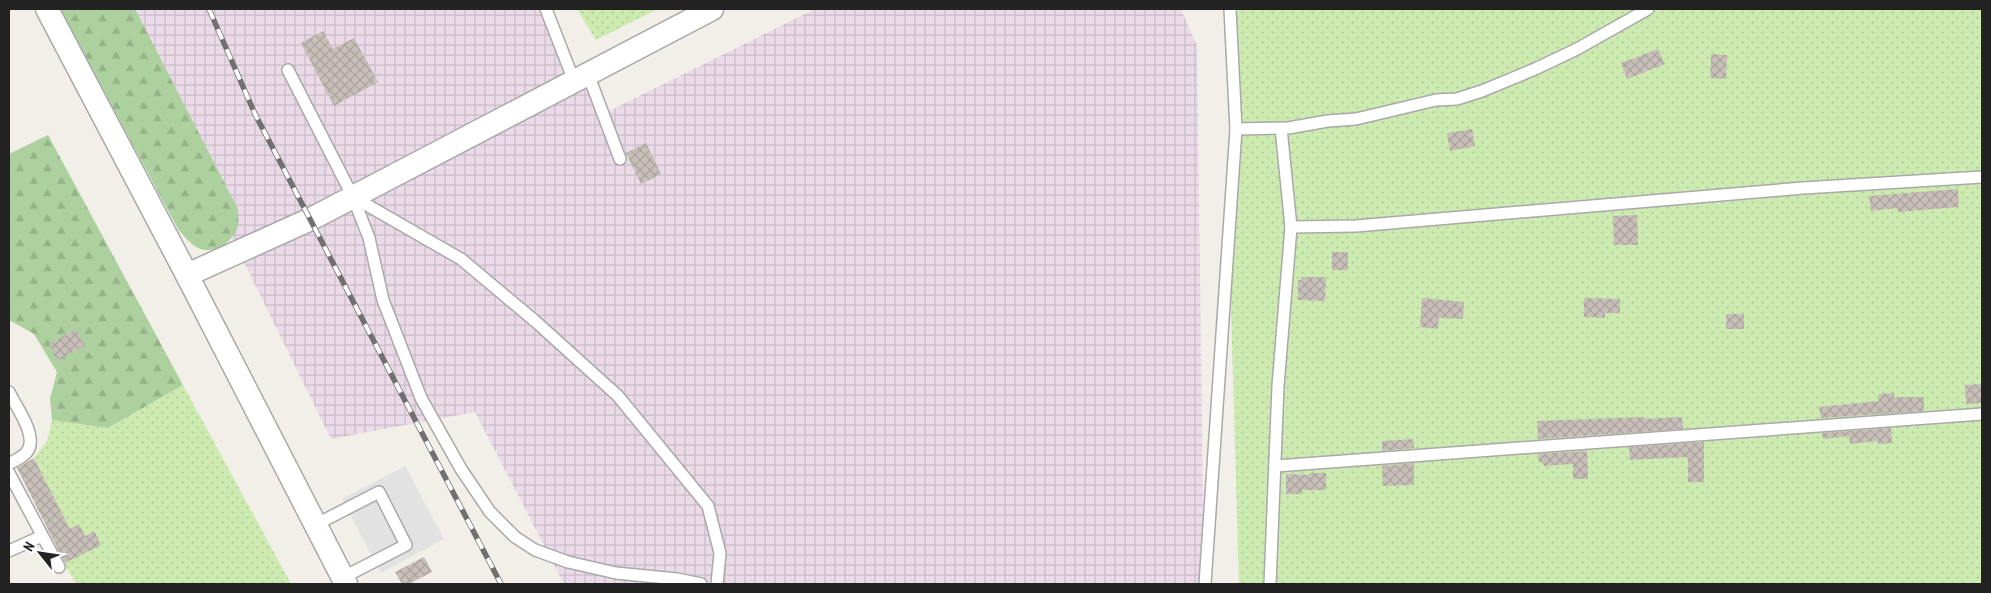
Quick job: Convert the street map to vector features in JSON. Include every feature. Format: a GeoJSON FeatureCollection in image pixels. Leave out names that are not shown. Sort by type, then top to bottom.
{"type":"FeatureCollection","features":[{"type":"Feature","properties":{"kind":"street"},"geometry":{"type":"LineString","coordinates":[[47,9],[187,275],[344,581]]}},
{"type":"Feature","properties":{"kind":"street"},"geometry":{"type":"LineString","coordinates":[[187,275],[353,198],[712,9]]}},
{"type":"Feature","properties":{"kind":"lane"},"geometry":{"type":"LineString","coordinates":[[546,9],[620,159]]}},
{"type":"Feature","properties":{"kind":"lane"},"geometry":{"type":"LineString","coordinates":[[1205,584],[1236,129],[1230,9]]}},
{"type":"Feature","properties":{"kind":"lane"},"geometry":{"type":"LineString","coordinates":[[1236,129],[1281,128],[1356,119],[1436,100],[1457,99],[1482,91],[1535,69],[1577,49],[1648,9]]}},
{"type":"Feature","properties":{"kind":"lane"},"geometry":{"type":"LineString","coordinates":[[288,70],[353,198],[369,238],[383,300],[420,398],[461,469],[490,512],[515,537],[536,550],[568,562],[616,573],[676,579],[701,584]]}},
{"type":"Feature","properties":{"kind":"lane"},"geometry":{"type":"LineString","coordinates":[[1270,584],[1278,386],[1291,227],[1281,128]]}},
{"type":"Feature","properties":{"kind":"lane"},"geometry":{"type":"LineString","coordinates":[[1291,227],[1356,226],[1803,188],[1982,176]]}},
{"type":"Feature","properties":{"kind":"lane"},"geometry":{"type":"LineString","coordinates":[[353,198],[461,259],[618,396],[708,506],[720,553],[717,584]]}},
{"type":"Feature","properties":{"kind":"lane"},"geometry":{"type":"LineString","coordinates":[[9,392],[30,431],[30,443],[27,452],[9,464]]}},
{"type":"Feature","properties":{"kind":"lane"},"geometry":{"type":"LineString","coordinates":[[1276,466],[1982,414]]}},
{"type":"Feature","properties":{"kind":"lane"},"geometry":{"type":"LineString","coordinates":[[9,473],[59,567]]}},
{"type":"Feature","properties":{"kind":"lane"},"geometry":{"type":"LineString","coordinates":[[315,525],[379,492],[406,545],[344,581]]}},
{"type":"Feature","properties":{"kind":"lane"},"geometry":{"type":"LineString","coordinates":[[9,552],[42,536]]}},
{"type":"Feature","properties":{"kind":"shaded area"},"geometry":{"type":"Polygon","coordinates":[[[119,9],[542,9],[601,115],[815,9],[1181,9],[1197,46],[1204,584],[564,584],[475,412],[331,439],[119,9]]]}},
{"type":"Feature","properties":{"kind":"shaded area"},"geometry":{"type":"Polygon","coordinates":[[[405,466],[444,539],[381,573],[342,499],[405,466]]]}},
{"type":"Feature","properties":{"kind":"green space"},"geometry":{"type":"Polygon","coordinates":[[[60,9],[135,9],[238,209],[236,231],[223,246],[211,250],[198,248],[178,229],[60,9]]]}},
{"type":"Feature","properties":{"kind":"green space"},"geometry":{"type":"Polygon","coordinates":[[[577,9],[658,9],[596,40],[577,9]]]}},
{"type":"Feature","properties":{"kind":"green space"},"geometry":{"type":"Polygon","coordinates":[[[1234,9],[1982,9],[1982,584],[1239,584],[1228,205],[1234,9]]]}},
{"type":"Feature","properties":{"kind":"green space"},"geometry":{"type":"Polygon","coordinates":[[[48,135],[183,385],[108,428],[52,420],[50,399],[57,372],[34,334],[9,320],[9,154],[48,135]]]}},
{"type":"Feature","properties":{"kind":"green space"},"geometry":{"type":"Polygon","coordinates":[[[183,385],[291,584],[76,584],[64,563],[100,545],[94,531],[85,536],[70,529],[34,458],[47,441],[52,420],[108,428],[183,385]]]}},
{"type":"Feature","properties":{"kind":"building"},"geometry":{"type":"Polygon","coordinates":[[[323,31],[333,49],[354,38],[378,82],[334,106],[301,43],[323,31]]]}},
{"type":"Feature","properties":{"kind":"building"},"geometry":{"type":"Polygon","coordinates":[[[1658,49],[1665,64],[1627,79],[1621,63],[1658,49]]]}},
{"type":"Feature","properties":{"kind":"building"},"geometry":{"type":"Polygon","coordinates":[[[1711,54],[1727,55],[1726,79],[1710,78],[1711,54]]]}},
{"type":"Feature","properties":{"kind":"building"},"geometry":{"type":"Polygon","coordinates":[[[1472,129],[1475,146],[1450,151],[1447,133],[1472,129]]]}},
{"type":"Feature","properties":{"kind":"building"},"geometry":{"type":"Polygon","coordinates":[[[646,143],[661,174],[641,184],[626,153],[646,143]]]}},
{"type":"Feature","properties":{"kind":"building"},"geometry":{"type":"Polygon","coordinates":[[[1958,189],[1959,207],[1898,212],[1897,208],[1871,211],[1869,196],[1958,189]]]}},
{"type":"Feature","properties":{"kind":"building"},"geometry":{"type":"Polygon","coordinates":[[[1637,215],[1638,245],[1614,245],[1613,216],[1637,215]]]}},
{"type":"Feature","properties":{"kind":"building"},"geometry":{"type":"Polygon","coordinates":[[[1332,252],[1348,252],[1348,270],[1332,270],[1332,252]]]}},
{"type":"Feature","properties":{"kind":"building"},"geometry":{"type":"Polygon","coordinates":[[[1302,277],[1326,277],[1325,301],[1298,300],[1298,280],[1301,280],[1302,277]]]}},
{"type":"Feature","properties":{"kind":"building"},"geometry":{"type":"Polygon","coordinates":[[[1422,298],[1464,302],[1463,319],[1439,318],[1438,329],[1420,327],[1422,298]]]}},
{"type":"Feature","properties":{"kind":"building"},"geometry":{"type":"Polygon","coordinates":[[[1584,298],[1620,299],[1620,313],[1605,313],[1605,318],[1584,317],[1584,298]]]}},
{"type":"Feature","properties":{"kind":"building"},"geometry":{"type":"Polygon","coordinates":[[[1726,314],[1744,314],[1744,329],[1726,329],[1726,314]]]}},
{"type":"Feature","properties":{"kind":"building"},"geometry":{"type":"Polygon","coordinates":[[[76,329],[85,346],[57,361],[49,344],[76,329]]]}},
{"type":"Feature","properties":{"kind":"building"},"geometry":{"type":"Polygon","coordinates":[[[1982,384],[1982,403],[1966,404],[1965,385],[1982,384]]]}},
{"type":"Feature","properties":{"kind":"building"},"geometry":{"type":"Polygon","coordinates":[[[1894,393],[1894,397],[1924,397],[1924,411],[1821,418],[1819,407],[1879,401],[1879,394],[1894,393]]]}},
{"type":"Feature","properties":{"kind":"building"},"geometry":{"type":"Polygon","coordinates":[[[1645,417],[1645,419],[1682,417],[1683,429],[1538,439],[1537,421],[1645,417]]]}},
{"type":"Feature","properties":{"kind":"building"},"geometry":{"type":"Polygon","coordinates":[[[1891,428],[1892,443],[1878,444],[1877,441],[1850,444],[1849,436],[1823,439],[1822,433],[1891,428]]]}},
{"type":"Feature","properties":{"kind":"building"},"geometry":{"type":"Polygon","coordinates":[[[1413,439],[1414,448],[1382,451],[1382,441],[1413,439]]]}},
{"type":"Feature","properties":{"kind":"building"},"geometry":{"type":"Polygon","coordinates":[[[1704,442],[1704,482],[1688,482],[1688,457],[1630,460],[1629,447],[1704,442]]]}},
{"type":"Feature","properties":{"kind":"building"},"geometry":{"type":"Polygon","coordinates":[[[1587,451],[1588,479],[1573,479],[1573,464],[1544,466],[1543,462],[1539,462],[1538,454],[1587,451]]]}},
{"type":"Feature","properties":{"kind":"building"},"geometry":{"type":"Polygon","coordinates":[[[34,458],[70,529],[79,524],[85,536],[94,531],[101,545],[65,563],[17,468],[34,458]]]}},
{"type":"Feature","properties":{"kind":"building"},"geometry":{"type":"Polygon","coordinates":[[[1414,463],[1414,485],[1383,486],[1382,466],[1414,463]]]}},
{"type":"Feature","properties":{"kind":"building"},"geometry":{"type":"Polygon","coordinates":[[[1309,473],[1326,473],[1326,490],[1302,490],[1302,494],[1286,494],[1286,474],[1309,475],[1309,473]]]}},
{"type":"Feature","properties":{"kind":"building"},"geometry":{"type":"Polygon","coordinates":[[[424,557],[432,572],[409,584],[402,584],[395,572],[424,557]]]}},
{"type":"Feature","properties":{"kind":"railway"},"geometry":{"type":"LineString","coordinates":[[209,9],[255,114],[501,584]]}}]}
